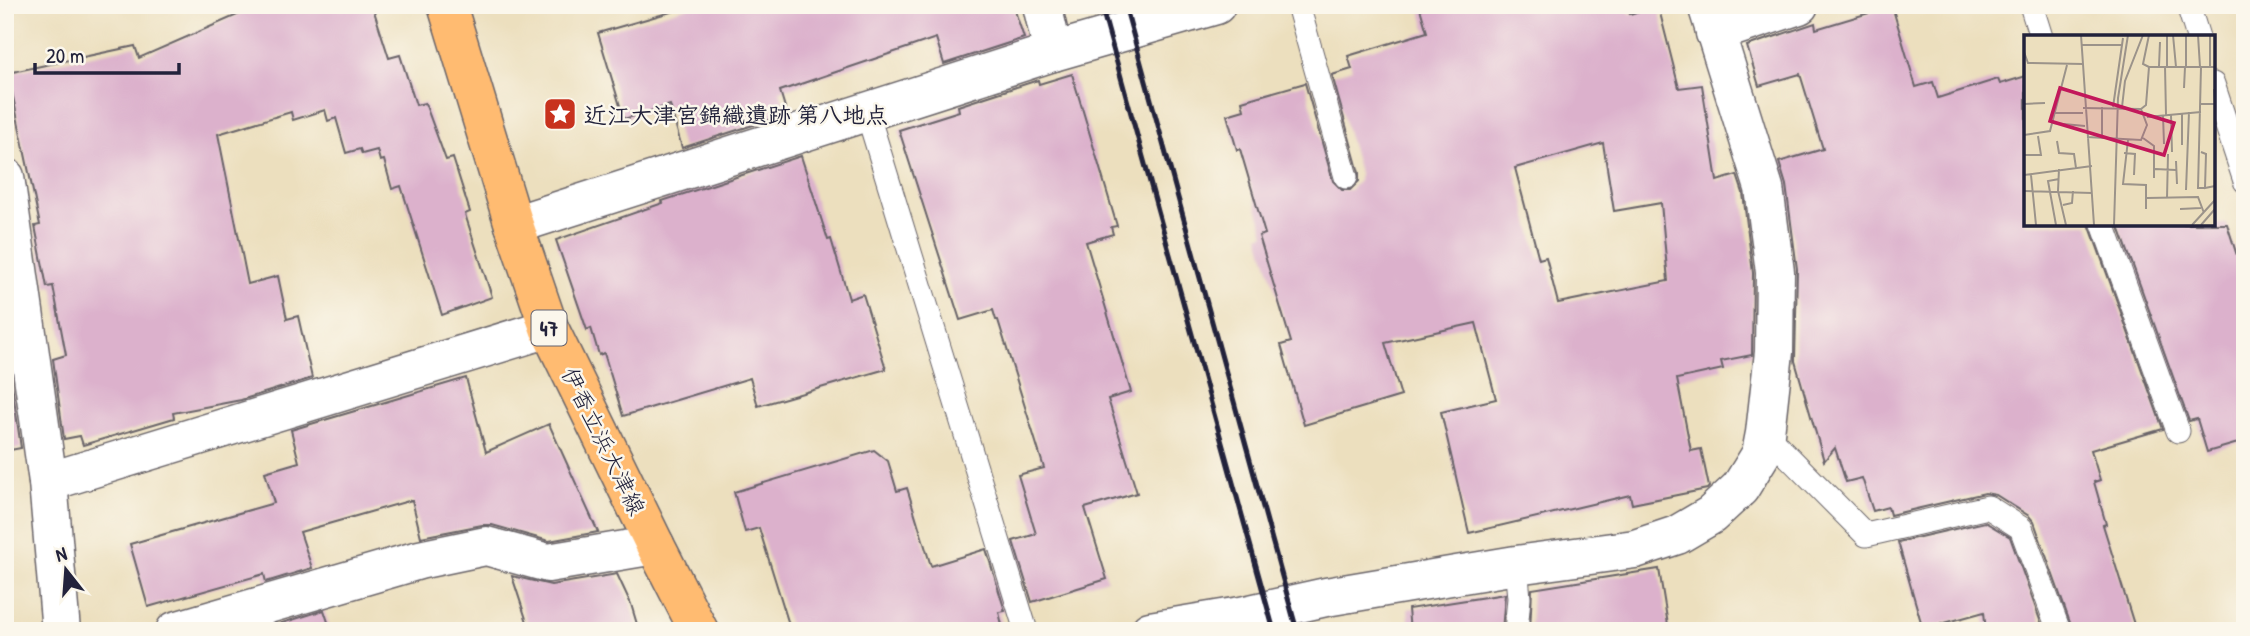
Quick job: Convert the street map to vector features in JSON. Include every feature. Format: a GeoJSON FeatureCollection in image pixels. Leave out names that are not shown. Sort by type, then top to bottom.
{"type":"FeatureCollection","features":[{"type":"Feature","properties":{"kind":"main road","name":"伊香立浜大津線"},"geometry":{"type":"LineString","coordinates":[[447,5],[514,225],[549,328],[654,545],[699,631]]}},
{"type":"Feature","properties":{"kind":"street"},"geometry":{"type":"LineString","coordinates":[[1042,5],[1053,52]]}},
{"type":"Feature","properties":{"kind":"street"},"geometry":{"type":"LineString","coordinates":[[514,225],[1053,52],[1216,5]]}},
{"type":"Feature","properties":{"kind":"street"},"geometry":{"type":"LineString","coordinates":[[1150,631],[1241,616],[1326,597],[1516,565],[1635,549],[1677,535],[1711,515],[1740,488],[1761,454],[1765,433],[1774,352],[1775,272],[1764,188],[1711,19],[1799,5]]}},
{"type":"Feature","properties":{"kind":"street"},"geometry":{"type":"LineString","coordinates":[[5,177],[48,482],[61,631]]}},
{"type":"Feature","properties":{"kind":"street"},"geometry":{"type":"LineString","coordinates":[[48,482],[549,328]]}},
{"type":"Feature","properties":{"kind":"street"},"geometry":{"type":"LineString","coordinates":[[175,631],[419,560],[486,546],[548,562],[654,545]]}},
{"type":"Feature","properties":{"kind":"lane"},"geometry":{"type":"LineString","coordinates":[[1298,5],[1346,177]]}},
{"type":"Feature","properties":{"kind":"lane"},"geometry":{"type":"LineString","coordinates":[[2031,5],[2040,35]]}},
{"type":"Feature","properties":{"kind":"lane"},"geometry":{"type":"LineString","coordinates":[[2188,5],[2197,35]]}},
{"type":"Feature","properties":{"kind":"lane"},"geometry":{"type":"LineString","coordinates":[[2215,89],[2245,181]]}},
{"type":"Feature","properties":{"kind":"lane"},"geometry":{"type":"LineString","coordinates":[[867,112],[1026,631]]}},
{"type":"Feature","properties":{"kind":"lane"},"geometry":{"type":"LineString","coordinates":[[2104,226],[2178,431]]}},
{"type":"Feature","properties":{"kind":"lane"},"geometry":{"type":"LineString","coordinates":[[1765,433],[1866,535],[1988,507],[2021,528],[2059,631]]}},
{"type":"Feature","properties":{"kind":"lane"},"geometry":{"type":"LineString","coordinates":[[1516,565],[1519,598],[1516,631]]}},
{"type":"Feature","properties":{"kind":"building"},"geometry":{"type":"Polygon","coordinates":[[[260,5],[372,5],[389,58],[400,55],[416,105],[425,103],[446,160],[453,158],[470,212],[465,214],[492,297],[442,315],[401,186],[392,189],[384,160],[380,161],[377,150],[362,154],[360,149],[346,153],[336,118],[328,121],[325,110],[293,120],[291,112],[218,134],[248,284],[278,276],[287,319],[298,316],[312,378],[241,400],[173,413],[174,418],[83,445],[80,436],[64,439],[53,359],[66,355],[53,286],[47,287],[35,226],[40,225],[8,73],[135,46],[139,58],[260,5]]]}},
{"type":"Feature","properties":{"kind":"building"},"geometry":{"type":"Polygon","coordinates":[[[695,5],[1013,5],[1024,38],[944,64],[936,38],[780,91],[787,114],[682,148],[670,105],[624,119],[598,33],[695,5]]]}},
{"type":"Feature","properties":{"kind":"building"},"geometry":{"type":"Polygon","coordinates":[[[1419,5],[1626,5],[1630,14],[1658,5],[1679,88],[1702,85],[1717,181],[1737,175],[1743,193],[1753,273],[1752,355],[1721,361],[1723,369],[1677,379],[1691,451],[1701,449],[1709,487],[1707,489],[1632,504],[1630,495],[1469,533],[1441,412],[1496,399],[1476,323],[1385,343],[1401,396],[1304,425],[1281,345],[1291,342],[1259,236],[1265,234],[1227,115],[1244,110],[1242,101],[1305,83],[1333,181],[1342,190],[1350,190],[1359,181],[1359,173],[1332,75],[1352,69],[1348,56],[1427,32],[1419,5]],[[1603,143],[1515,168],[1539,259],[1546,257],[1558,303],[1668,281],[1661,203],[1614,211],[1603,143]]]}},
{"type":"Feature","properties":{"kind":"building"},"geometry":{"type":"Polygon","coordinates":[[[1892,6],[1916,87],[1933,82],[1938,98],[1998,79],[2000,84],[2024,77],[2024,226],[2090,226],[2163,429],[2091,450],[2100,480],[2094,482],[2106,524],[2103,525],[2136,631],[2073,631],[2034,522],[1996,495],[1985,493],[1890,515],[1888,507],[1873,511],[1862,478],[1846,482],[1835,448],[1824,461],[1795,361],[1797,269],[1786,185],[1779,162],[1823,149],[1800,74],[1759,86],[1747,46],[1815,23],[1816,29],[1892,6]]]}},
{"type":"Feature","properties":{"kind":"building"},"geometry":{"type":"Polygon","coordinates":[[[1072,74],[1117,226],[1111,227],[1113,234],[1086,242],[1131,392],[1108,399],[1137,493],[1085,508],[1107,579],[1032,602],[1013,541],[1036,534],[1018,475],[1044,468],[993,310],[960,320],[899,130],[959,111],[958,106],[1038,80],[1039,84],[1072,74]]]}},
{"type":"Feature","properties":{"kind":"building"},"geometry":{"type":"Polygon","coordinates":[[[801,156],[849,299],[863,294],[886,369],[758,406],[750,378],[623,416],[604,353],[599,355],[591,328],[587,330],[556,240],[663,203],[662,201],[801,156]]]}},
{"type":"Feature","properties":{"kind":"building"},"geometry":{"type":"Polygon","coordinates":[[[2227,224],[2245,281],[2245,441],[2207,452],[2197,419],[2189,421],[2119,226],[2227,224]]]}},
{"type":"Feature","properties":{"kind":"building"},"geometry":{"type":"Polygon","coordinates":[[[10,371],[21,448],[5,451],[5,373],[10,371]]]}},
{"type":"Feature","properties":{"kind":"building"},"geometry":{"type":"Polygon","coordinates":[[[466,378],[486,452],[549,424],[598,532],[549,541],[492,525],[482,525],[421,537],[412,500],[300,532],[312,568],[266,582],[264,574],[148,607],[130,544],[274,503],[265,472],[299,462],[291,430],[466,378]]]}},
{"type":"Feature","properties":{"kind":"building"},"geometry":{"type":"Polygon","coordinates":[[[874,450],[888,461],[897,491],[907,488],[931,566],[986,549],[1005,611],[999,612],[1002,625],[983,631],[791,631],[759,528],[745,532],[734,492],[874,450]]]}},
{"type":"Feature","properties":{"kind":"building"},"geometry":{"type":"Polygon","coordinates":[[[1985,522],[2010,537],[2044,631],[1986,631],[1984,612],[1923,629],[1898,542],[1985,522]]]}},
{"type":"Feature","properties":{"kind":"building"},"geometry":{"type":"Polygon","coordinates":[[[1659,569],[1669,631],[1530,631],[1532,589],[1659,569]]]}},
{"type":"Feature","properties":{"kind":"building"},"geometry":{"type":"Polygon","coordinates":[[[617,574],[631,604],[639,631],[530,631],[512,576],[551,585],[617,574]]]}},
{"type":"Feature","properties":{"kind":"building"},"geometry":{"type":"Polygon","coordinates":[[[1505,594],[1502,631],[1410,631],[1408,609],[1505,594]]]}},
{"type":"Feature","properties":{"kind":"building"},"geometry":{"type":"Polygon","coordinates":[[[324,610],[331,631],[281,631],[279,624],[324,610]]]}},
{"type":"Feature","properties":{"kind":"railway"},"geometry":{"type":"LineString","coordinates":[[1101,5],[1274,631]]}},
{"type":"Feature","properties":{"kind":"railway"},"geometry":{"type":"LineString","coordinates":[[1125,5],[1297,631]]}},
{"type":"Feature","properties":{"kind":"place","name":"近江大津宮錦織遺跡 第八地点"},"geometry":{"type":"Point","coordinates":[560,114]}}]}
